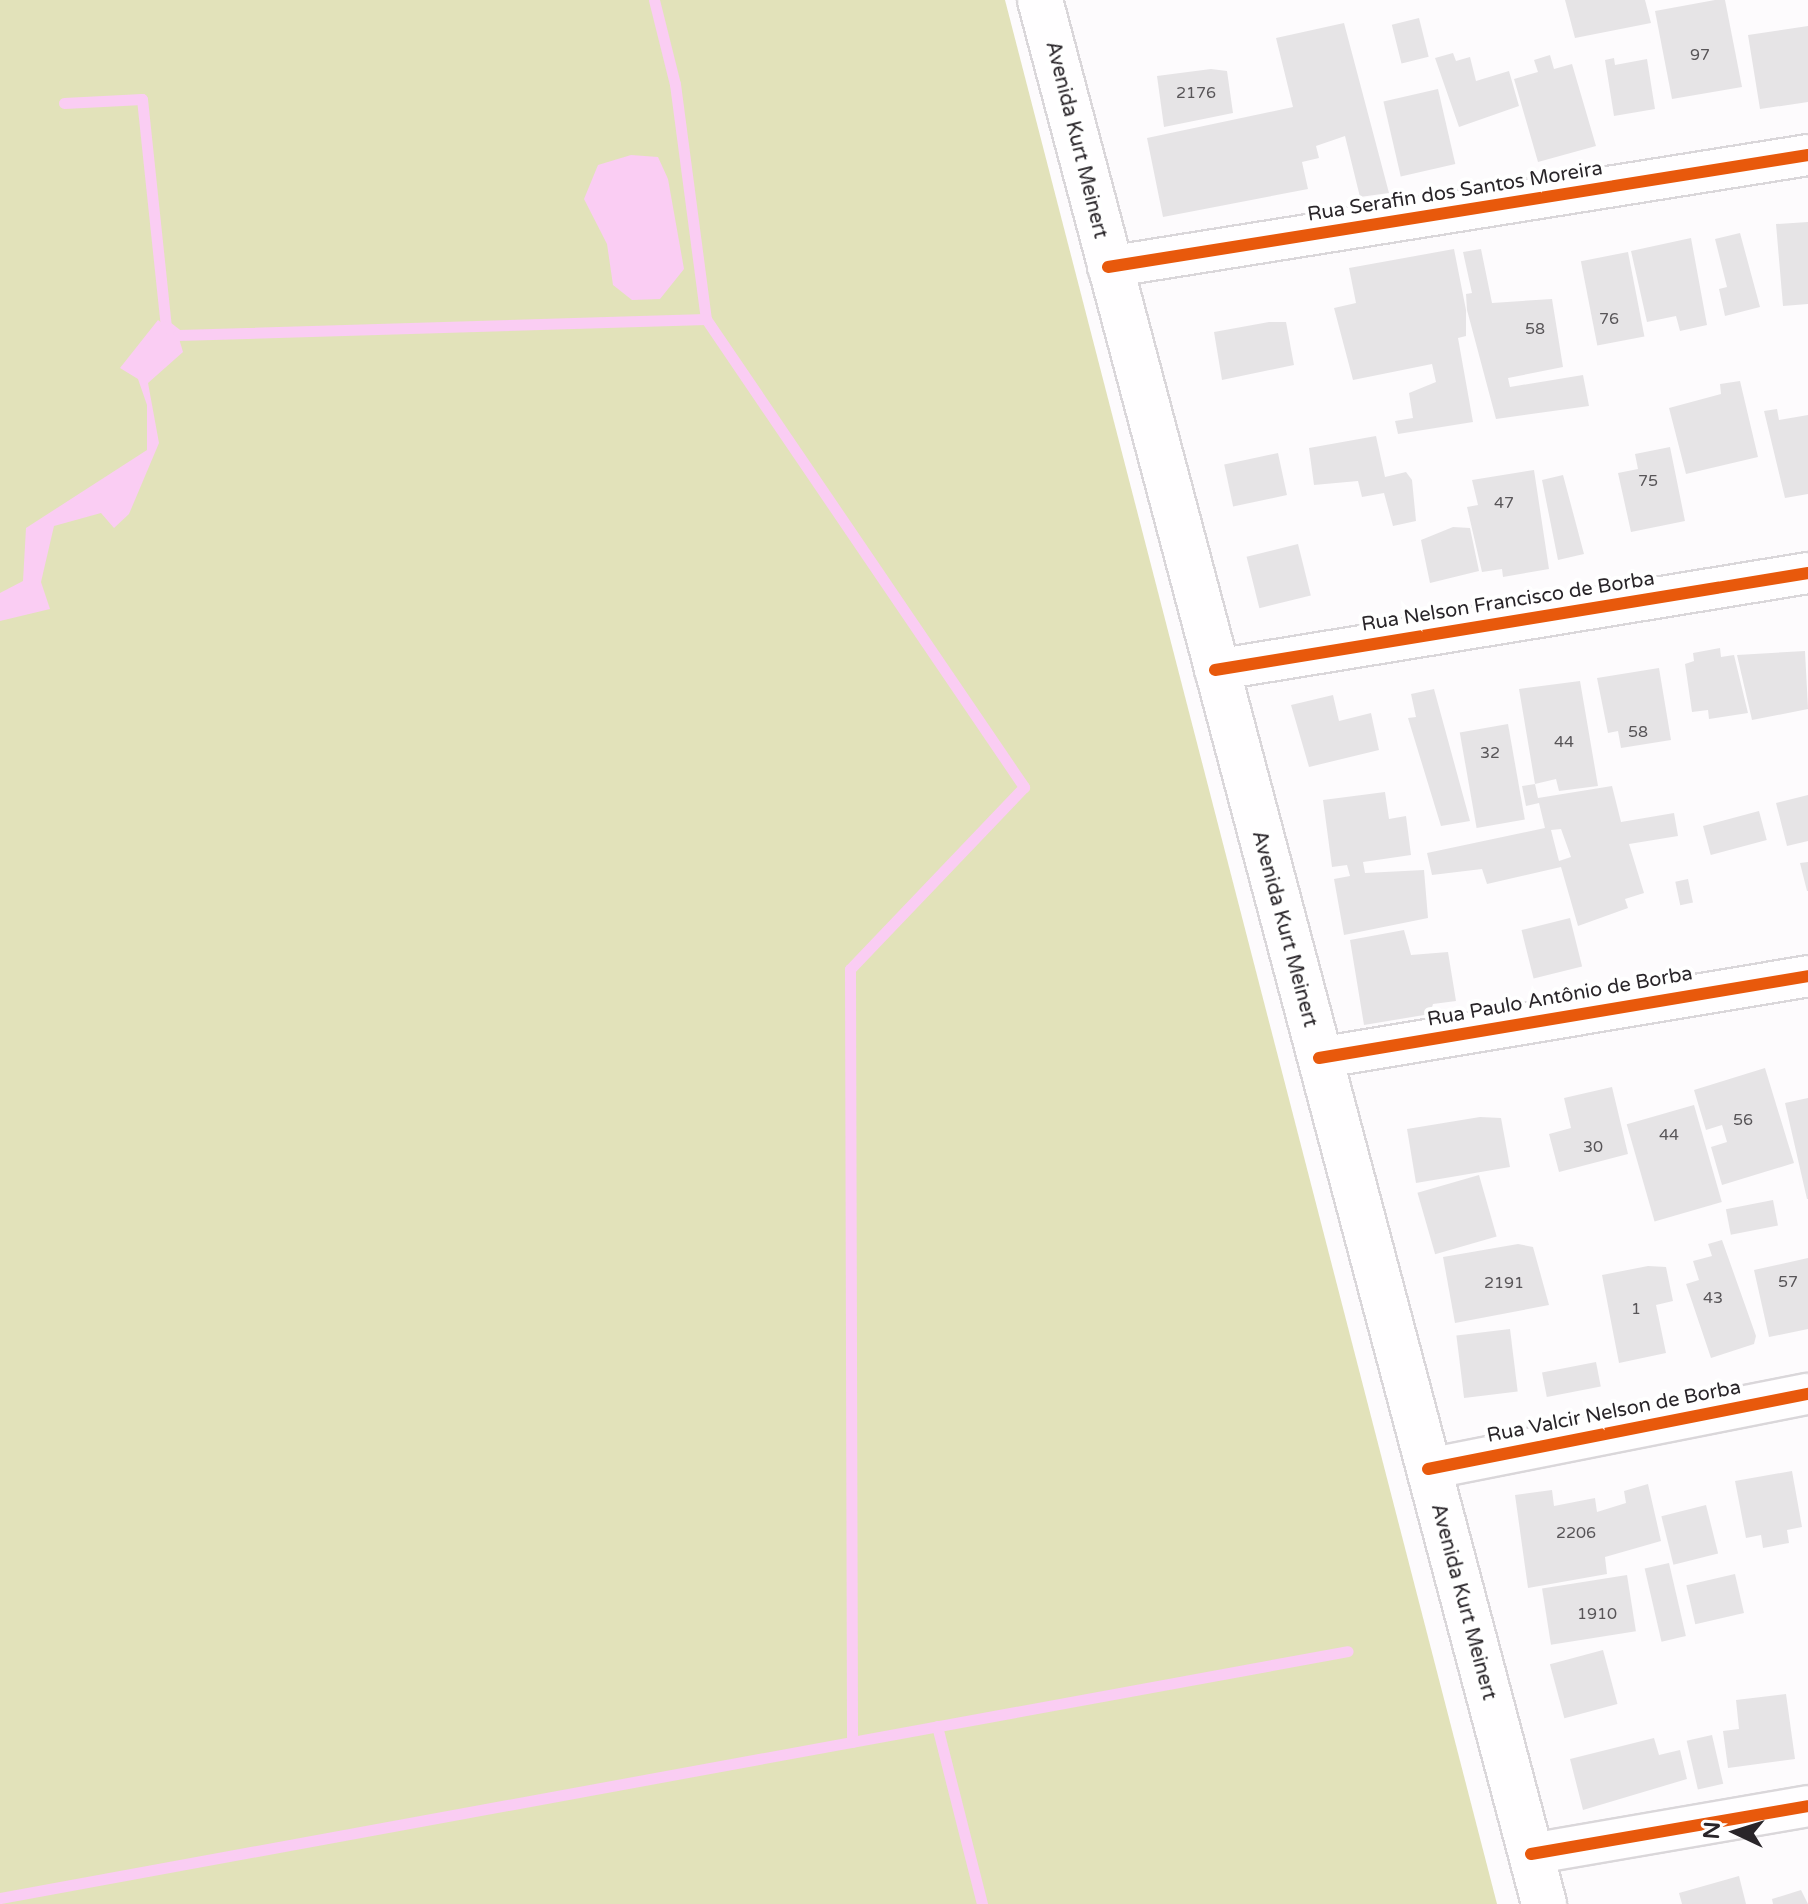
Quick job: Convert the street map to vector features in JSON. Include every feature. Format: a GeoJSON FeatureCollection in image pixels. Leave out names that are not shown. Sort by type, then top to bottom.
{"type":"FeatureCollection","features":[{"type":"Feature","properties":{"kind":"main road","name":"Avenida Kurt Meinert"},"geometry":{"type":"LineString","coordinates":[[1040,0],[1108,267],[1544,1904]]}},
{"type":"Feature","properties":{"kind":"street","name":"Rua Serafin dos Santos Moreira"},"geometry":{"type":"LineString","coordinates":[[1108,267],[1808,155]]}},
{"type":"Feature","properties":{"kind":"street","name":"Rua Nelson Francisco de Borba"},"geometry":{"type":"LineString","coordinates":[[1215,670],[1808,573]]}},
{"type":"Feature","properties":{"kind":"street","name":"Rua Paulo Antônio de Borba"},"geometry":{"type":"LineString","coordinates":[[1319,1058],[1808,976]]}},
{"type":"Feature","properties":{"kind":"street","name":"Rua Valcir Nelson de Borba"},"geometry":{"type":"LineString","coordinates":[[1428,1469],[1808,1394]]}},
{"type":"Feature","properties":{"kind":"street"},"geometry":{"type":"LineString","coordinates":[[1531,1854],[1808,1806]]}},
{"type":"Feature","properties":{"kind":"green space"},"geometry":{"type":"Polygon","coordinates":[[[0,0],[1005,0],[1497,1904],[0,1904],[0,0]]]}},
{"type":"Feature","properties":{"kind":"shaded area"},"geometry":{"type":"Polygon","coordinates":[[[631,155],[658,157],[668,179],[684,269],[660,299],[632,300],[613,285],[607,244],[584,199],[598,165],[631,155]]]}},
{"type":"Feature","properties":{"kind":"shaded area"},"geometry":{"type":"Polygon","coordinates":[[[158,320],[178,335],[183,352],[148,383],[159,443],[129,514],[114,528],[101,513],[54,526],[41,582],[50,609],[0,621],[0,593],[23,581],[26,528],[147,450],[147,405],[138,379],[120,368],[158,320]]]}},
{"type":"Feature","properties":{"kind":"building"},"geometry":{"type":"Polygon","coordinates":[[[1565,0],[1645,0],[1651,23],[1575,38],[1565,0]]]}},
{"type":"Feature","properties":{"kind":"building"},"geometry":{"type":"Polygon","coordinates":[[[1725,0],[1742,87],[1672,99],[1655,11],[1725,0]]]}},
{"type":"Feature","properties":{"kind":"building"},"geometry":{"type":"Polygon","coordinates":[[[1419,18],[1429,57],[1402,64],[1392,25],[1419,18]]]}},
{"type":"Feature","properties":{"kind":"building"},"geometry":{"type":"Polygon","coordinates":[[[1344,23],[1389,193],[1360,197],[1345,136],[1316,146],[1319,158],[1302,162],[1308,189],[1163,217],[1147,138],[1293,107],[1276,38],[1344,23]]]}},
{"type":"Feature","properties":{"kind":"building"},"geometry":{"type":"Polygon","coordinates":[[[1808,26],[1808,102],[1760,109],[1748,35],[1808,26]]]}},
{"type":"Feature","properties":{"kind":"building"},"geometry":{"type":"Polygon","coordinates":[[[1453,53],[1456,61],[1470,57],[1476,81],[1509,71],[1519,106],[1459,127],[1435,58],[1453,53]]]}},
{"type":"Feature","properties":{"kind":"building"},"geometry":{"type":"Polygon","coordinates":[[[1550,55],[1554,69],[1572,64],[1596,146],[1538,162],[1514,79],[1538,72],[1534,60],[1550,55]]]}},
{"type":"Feature","properties":{"kind":"building"},"geometry":{"type":"Polygon","coordinates":[[[1614,58],[1615,65],[1647,59],[1655,109],[1614,116],[1605,60],[1614,58]]]}},
{"type":"Feature","properties":{"kind":"building"},"geometry":{"type":"Polygon","coordinates":[[[1211,69],[1227,71],[1233,113],[1164,127],[1157,76],[1211,69]]]}},
{"type":"Feature","properties":{"kind":"building"},"geometry":{"type":"Polygon","coordinates":[[[1438,89],[1455,164],[1401,177],[1383,102],[1438,89]]]}},
{"type":"Feature","properties":{"kind":"building"},"geometry":{"type":"Polygon","coordinates":[[[1808,222],[1808,304],[1783,306],[1776,224],[1808,222]]]}},
{"type":"Feature","properties":{"kind":"building"},"geometry":{"type":"Polygon","coordinates":[[[1740,233],[1760,307],[1725,316],[1719,289],[1727,287],[1715,239],[1740,233]]]}},
{"type":"Feature","properties":{"kind":"building"},"geometry":{"type":"Polygon","coordinates":[[[1691,238],[1707,325],[1680,331],[1676,316],[1647,322],[1631,251],[1691,238]]]}},
{"type":"Feature","properties":{"kind":"building"},"geometry":{"type":"Polygon","coordinates":[[[1454,249],[1466,310],[1466,336],[1458,338],[1473,422],[1398,434],[1395,421],[1413,418],[1409,393],[1436,382],[1432,364],[1353,380],[1334,308],[1356,303],[1349,268],[1454,249]]]}},
{"type":"Feature","properties":{"kind":"building"},"geometry":{"type":"Polygon","coordinates":[[[1481,249],[1492,303],[1552,299],[1563,367],[1508,378],[1510,387],[1583,375],[1589,406],[1496,419],[1467,310],[1466,294],[1472,293],[1463,252],[1481,249]]]}},
{"type":"Feature","properties":{"kind":"building"},"geometry":{"type":"Polygon","coordinates":[[[1628,252],[1644,336],[1597,346],[1581,261],[1628,252]]]}},
{"type":"Feature","properties":{"kind":"building"},"geometry":{"type":"Polygon","coordinates":[[[1286,322],[1294,365],[1222,380],[1214,332],[1286,322]]]}},
{"type":"Feature","properties":{"kind":"building"},"geometry":{"type":"Polygon","coordinates":[[[1740,381],[1758,457],[1686,474],[1669,408],[1721,394],[1720,384],[1740,381]]]}},
{"type":"Feature","properties":{"kind":"building"},"geometry":{"type":"Polygon","coordinates":[[[1777,409],[1779,420],[1808,415],[1808,494],[1785,498],[1764,411],[1777,409]]]}},
{"type":"Feature","properties":{"kind":"building"},"geometry":{"type":"Polygon","coordinates":[[[1376,436],[1385,477],[1406,472],[1412,480],[1416,521],[1393,526],[1384,493],[1362,497],[1358,481],[1314,485],[1309,448],[1376,436]]]}},
{"type":"Feature","properties":{"kind":"building"},"geometry":{"type":"Polygon","coordinates":[[[1670,447],[1685,521],[1631,532],[1618,473],[1638,469],[1635,454],[1670,447]]]}},
{"type":"Feature","properties":{"kind":"building"},"geometry":{"type":"Polygon","coordinates":[[[1278,453],[1287,495],[1233,506],[1224,464],[1278,453]]]}},
{"type":"Feature","properties":{"kind":"building"},"geometry":{"type":"Polygon","coordinates":[[[1534,470],[1549,569],[1503,577],[1502,569],[1482,572],[1467,507],[1478,505],[1472,480],[1534,470]]]}},
{"type":"Feature","properties":{"kind":"building"},"geometry":{"type":"Polygon","coordinates":[[[1563,475],[1584,554],[1558,560],[1542,480],[1563,475]]]}},
{"type":"Feature","properties":{"kind":"building"},"geometry":{"type":"Polygon","coordinates":[[[1453,527],[1470,528],[1479,571],[1430,583],[1421,540],[1453,527]]]}},
{"type":"Feature","properties":{"kind":"building"},"geometry":{"type":"Polygon","coordinates":[[[1298,544],[1311,595],[1259,608],[1247,557],[1298,544]]]}},
{"type":"Feature","properties":{"kind":"building"},"geometry":{"type":"Polygon","coordinates":[[[1720,648],[1721,657],[1734,655],[1748,713],[1709,719],[1708,710],[1692,712],[1685,664],[1694,661],[1693,653],[1720,648]]]}},
{"type":"Feature","properties":{"kind":"building"},"geometry":{"type":"Polygon","coordinates":[[[1805,651],[1808,709],[1752,720],[1737,655],[1805,651]]]}},
{"type":"Feature","properties":{"kind":"building"},"geometry":{"type":"Polygon","coordinates":[[[1659,668],[1671,740],[1621,748],[1618,731],[1608,733],[1597,678],[1659,668]]]}},
{"type":"Feature","properties":{"kind":"building"},"geometry":{"type":"Polygon","coordinates":[[[1580,681],[1598,786],[1559,791],[1556,779],[1535,784],[1519,689],[1580,681]]]}},
{"type":"Feature","properties":{"kind":"building"},"geometry":{"type":"Polygon","coordinates":[[[1434,689],[1470,821],[1441,826],[1408,718],[1416,717],[1411,694],[1434,689]]]}},
{"type":"Feature","properties":{"kind":"building"},"geometry":{"type":"Polygon","coordinates":[[[1333,695],[1339,721],[1371,713],[1379,750],[1309,767],[1291,705],[1333,695]]]}},
{"type":"Feature","properties":{"kind":"building"},"geometry":{"type":"Polygon","coordinates":[[[1508,724],[1525,820],[1477,828],[1460,733],[1508,724]]]}},
{"type":"Feature","properties":{"kind":"building"},"geometry":{"type":"Polygon","coordinates":[[[1535,784],[1538,798],[1612,786],[1621,822],[1674,813],[1678,836],[1629,844],[1644,893],[1625,899],[1628,908],[1578,926],[1561,867],[1487,884],[1482,869],[1432,875],[1427,853],[1545,828],[1539,803],[1526,806],[1522,786],[1535,784]],[[1561,829],[1551,830],[1559,861],[1571,857],[1561,829]]]}},
{"type":"Feature","properties":{"kind":"building"},"geometry":{"type":"Polygon","coordinates":[[[1385,792],[1389,819],[1406,816],[1411,855],[1363,862],[1365,873],[1424,870],[1428,918],[1344,935],[1334,879],[1350,876],[1347,865],[1332,867],[1323,800],[1385,792]]]}},
{"type":"Feature","properties":{"kind":"building"},"geometry":{"type":"Polygon","coordinates":[[[1808,795],[1808,841],[1787,846],[1776,803],[1808,795]]]}},
{"type":"Feature","properties":{"kind":"building"},"geometry":{"type":"Polygon","coordinates":[[[1759,811],[1767,840],[1711,855],[1703,826],[1759,811]]]}},
{"type":"Feature","properties":{"kind":"building"},"geometry":{"type":"Polygon","coordinates":[[[1808,862],[1808,891],[1807,891],[1800,863],[1808,862]]]}},
{"type":"Feature","properties":{"kind":"building"},"geometry":{"type":"Polygon","coordinates":[[[1688,879],[1693,902],[1680,905],[1675,882],[1688,879]]]}},
{"type":"Feature","properties":{"kind":"building"},"geometry":{"type":"Polygon","coordinates":[[[1570,918],[1582,967],[1534,979],[1521,930],[1570,918]]]}},
{"type":"Feature","properties":{"kind":"building"},"geometry":{"type":"Polygon","coordinates":[[[1404,930],[1411,955],[1448,952],[1456,1001],[1433,1004],[1430,1014],[1364,1025],[1350,940],[1404,930]]]}},
{"type":"Feature","properties":{"kind":"building"},"geometry":{"type":"Polygon","coordinates":[[[1765,1068],[1794,1163],[1722,1185],[1711,1147],[1727,1142],[1722,1125],[1706,1130],[1694,1090],[1765,1068]]]}},
{"type":"Feature","properties":{"kind":"building"},"geometry":{"type":"Polygon","coordinates":[[[1612,1087],[1628,1154],[1559,1172],[1549,1134],[1571,1128],[1564,1098],[1612,1087]]]}},
{"type":"Feature","properties":{"kind":"building"},"geometry":{"type":"Polygon","coordinates":[[[1808,1098],[1808,1199],[1807,1199],[1785,1103],[1808,1098]]]}},
{"type":"Feature","properties":{"kind":"building"},"geometry":{"type":"Polygon","coordinates":[[[1694,1105],[1722,1202],[1655,1221],[1627,1124],[1694,1105]]]}},
{"type":"Feature","properties":{"kind":"building"},"geometry":{"type":"Polygon","coordinates":[[[1480,1117],[1501,1118],[1510,1167],[1416,1183],[1407,1129],[1480,1117]]]}},
{"type":"Feature","properties":{"kind":"building"},"geometry":{"type":"Polygon","coordinates":[[[1479,1175],[1497,1237],[1435,1254],[1417,1193],[1479,1175]]]}},
{"type":"Feature","properties":{"kind":"building"},"geometry":{"type":"Polygon","coordinates":[[[1773,1200],[1778,1226],[1731,1235],[1726,1209],[1773,1200]]]}},
{"type":"Feature","properties":{"kind":"building"},"geometry":{"type":"Polygon","coordinates":[[[1722,1240],[1756,1336],[1754,1344],[1711,1358],[1686,1284],[1699,1280],[1693,1261],[1712,1256],[1708,1244],[1722,1240]]]}},
{"type":"Feature","properties":{"kind":"building"},"geometry":{"type":"Polygon","coordinates":[[[1518,1244],[1533,1247],[1549,1305],[1455,1323],[1443,1257],[1518,1244]]]}},
{"type":"Feature","properties":{"kind":"building"},"geometry":{"type":"Polygon","coordinates":[[[1808,1258],[1808,1329],[1769,1337],[1754,1270],[1808,1258]]]}},
{"type":"Feature","properties":{"kind":"building"},"geometry":{"type":"Polygon","coordinates":[[[1648,1266],[1666,1267],[1673,1301],[1656,1305],[1666,1353],[1619,1363],[1602,1275],[1648,1266]]]}},
{"type":"Feature","properties":{"kind":"building"},"geometry":{"type":"Polygon","coordinates":[[[1510,1329],[1518,1392],[1464,1398],[1456,1336],[1510,1329]]]}},
{"type":"Feature","properties":{"kind":"building"},"geometry":{"type":"Polygon","coordinates":[[[1596,1362],[1601,1387],[1547,1397],[1542,1372],[1596,1362]]]}},
{"type":"Feature","properties":{"kind":"building"},"geometry":{"type":"Polygon","coordinates":[[[1792,1471],[1802,1527],[1787,1530],[1789,1543],[1763,1548],[1761,1535],[1746,1538],[1735,1481],[1792,1471]]]}},
{"type":"Feature","properties":{"kind":"building"},"geometry":{"type":"Polygon","coordinates":[[[1648,1484],[1661,1541],[1605,1557],[1607,1574],[1528,1588],[1515,1495],[1552,1490],[1554,1506],[1595,1498],[1597,1512],[1626,1503],[1624,1491],[1648,1484]]]}},
{"type":"Feature","properties":{"kind":"building"},"geometry":{"type":"Polygon","coordinates":[[[1706,1505],[1718,1554],[1673,1565],[1661,1516],[1706,1505]]]}},
{"type":"Feature","properties":{"kind":"building"},"geometry":{"type":"Polygon","coordinates":[[[1669,1563],[1686,1636],[1662,1642],[1645,1569],[1669,1563]]]}},
{"type":"Feature","properties":{"kind":"building"},"geometry":{"type":"Polygon","coordinates":[[[1735,1574],[1744,1613],[1695,1624],[1686,1585],[1735,1574]]]}},
{"type":"Feature","properties":{"kind":"building"},"geometry":{"type":"Polygon","coordinates":[[[1627,1575],[1636,1631],[1551,1645],[1542,1588],[1627,1575]]]}},
{"type":"Feature","properties":{"kind":"building"},"geometry":{"type":"Polygon","coordinates":[[[1603,1650],[1617,1704],[1564,1718],[1550,1664],[1603,1650]]]}},
{"type":"Feature","properties":{"kind":"building"},"geometry":{"type":"Polygon","coordinates":[[[1786,1694],[1795,1759],[1728,1768],[1723,1731],[1739,1729],[1736,1700],[1786,1694]]]}},
{"type":"Feature","properties":{"kind":"building"},"geometry":{"type":"Polygon","coordinates":[[[1712,1735],[1723,1784],[1698,1790],[1687,1741],[1712,1735]]]}},
{"type":"Feature","properties":{"kind":"building"},"geometry":{"type":"Polygon","coordinates":[[[1654,1738],[1659,1755],[1680,1750],[1687,1779],[1583,1810],[1570,1759],[1654,1738]]]}},
{"type":"Feature","properties":{"kind":"building"},"geometry":{"type":"Polygon","coordinates":[[[1739,1876],[1746,1904],[1682,1904],[1679,1893],[1739,1876]]]}},
{"type":"Feature","properties":{"kind":"building"},"geometry":{"type":"Polygon","coordinates":[[[1801,1890],[1808,1904],[1773,1904],[1772,1899],[1801,1890]]]}},
{"type":"Feature","properties":{"kind":"waterway"},"geometry":{"type":"LineString","coordinates":[[654,0],[675,84],[706,319],[1024,787],[850,969],[852,1742]]}},
{"type":"Feature","properties":{"kind":"waterway"},"geometry":{"type":"LineString","coordinates":[[64,103],[142,99],[166,326],[178,335],[706,319]]}},
{"type":"Feature","properties":{"kind":"waterway"},"geometry":{"type":"LineString","coordinates":[[0,1898],[1348,1651]]}},
{"type":"Feature","properties":{"kind":"waterway"},"geometry":{"type":"LineString","coordinates":[[937,1726],[982,1904]]}},
{"type":"Feature","properties":{"kind":"cycle path"},"geometry":{"type":"LineString","coordinates":[[1108,267],[1808,155]]}},
{"type":"Feature","properties":{"kind":"cycle path"},"geometry":{"type":"LineString","coordinates":[[1215,670],[1808,573]]}},
{"type":"Feature","properties":{"kind":"cycle path"},"geometry":{"type":"LineString","coordinates":[[1319,1058],[1808,976]]}},
{"type":"Feature","properties":{"kind":"cycle path"},"geometry":{"type":"LineString","coordinates":[[1428,1469],[1808,1394]]}},
{"type":"Feature","properties":{"kind":"cycle path"},"geometry":{"type":"LineString","coordinates":[[1531,1854],[1808,1806]]}}]}
